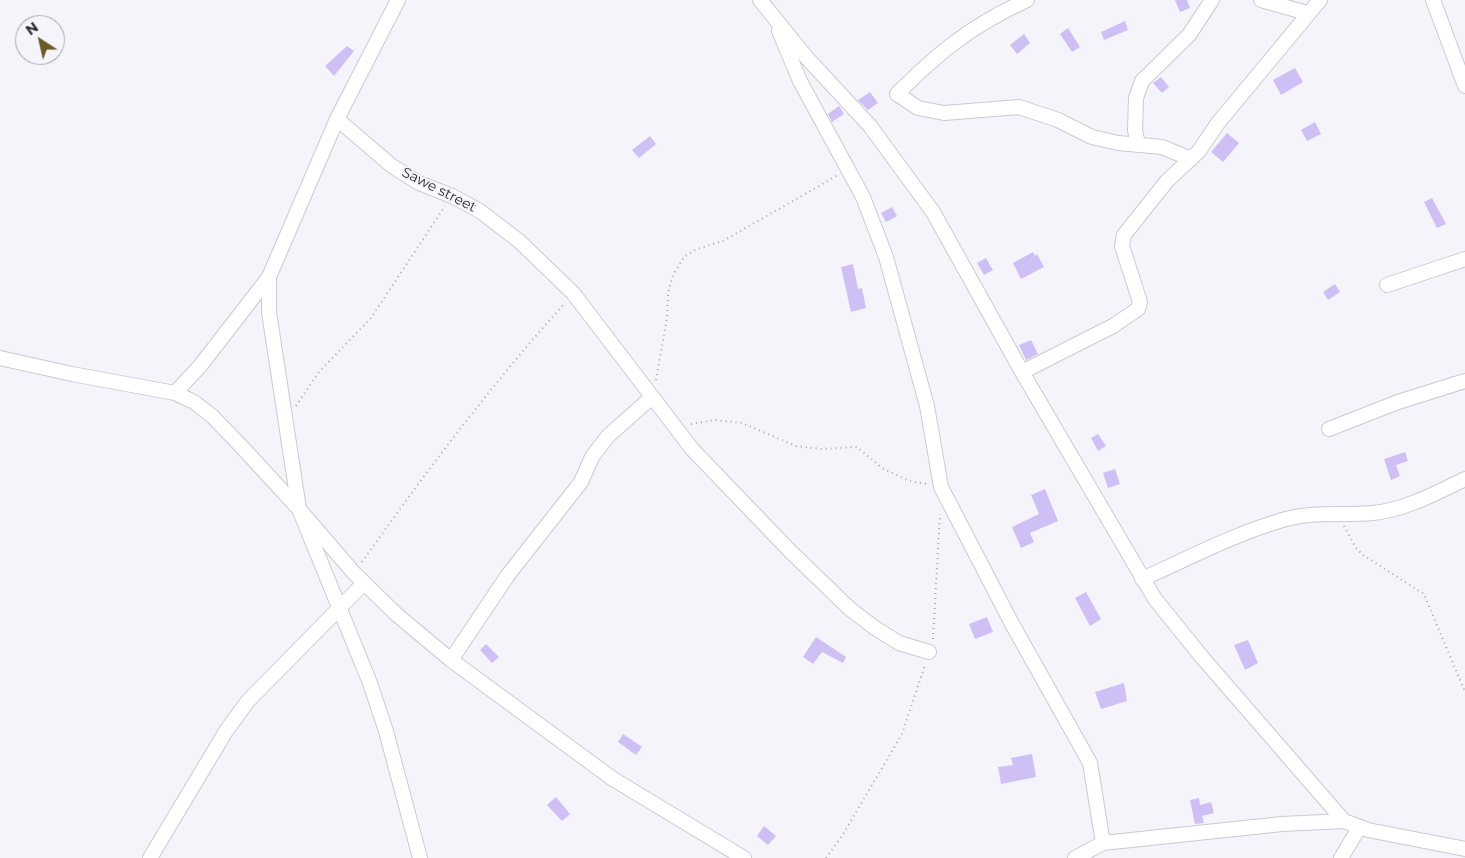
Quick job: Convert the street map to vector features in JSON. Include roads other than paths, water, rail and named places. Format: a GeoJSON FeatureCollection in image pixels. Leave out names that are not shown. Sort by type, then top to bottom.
{"type":"FeatureCollection","features":[{"type":"Feature","properties":{"kind":"street"},"geometry":{"type":"LineString","coordinates":[[175,393],[200,366],[269,277],[338,119],[398,0]]}},
{"type":"Feature","properties":{"kind":"street"},"geometry":{"type":"LineString","coordinates":[[760,0],[774,19],[870,126],[928,205],[958,254],[1022,372],[1142,579],[1200,656],[1344,820],[1359,828],[1465,849]]}},
{"type":"Feature","properties":{"kind":"street"},"geometry":{"type":"LineString","coordinates":[[1027,0],[1014,3],[952,43],[897,94],[918,108],[944,113],[972,109],[1019,107],[1058,120],[1092,137],[1118,143],[1162,147],[1191,159]]}},
{"type":"Feature","properties":{"kind":"street"},"geometry":{"type":"LineString","coordinates":[[1138,144],[1135,130],[1136,98],[1142,81],[1189,35],[1212,0]]}},
{"type":"Feature","properties":{"kind":"street"},"geometry":{"type":"LineString","coordinates":[[1261,0],[1307,13]]}},
{"type":"Feature","properties":{"kind":"street"},"geometry":{"type":"LineString","coordinates":[[1022,372],[1113,326],[1138,309],[1140,302],[1122,246],[1124,235],[1167,181],[1191,159],[1307,13],[1320,0]]}},
{"type":"Feature","properties":{"kind":"street"},"geometry":{"type":"LineString","coordinates":[[1433,0],[1465,86]]}},
{"type":"Feature","properties":{"kind":"street"},"geometry":{"type":"LineString","coordinates":[[774,19],[800,81],[863,196],[886,258],[927,406],[941,487],[1011,622],[1090,763],[1102,842]]}},
{"type":"Feature","properties":{"kind":"street","name":"Sawe street"},"geometry":{"type":"LineString","coordinates":[[338,119],[392,166],[419,183],[452,196],[480,211],[519,241],[574,292],[673,426],[716,476],[850,609],[875,628],[899,642],[929,652]]}},
{"type":"Feature","properties":{"kind":"street"},"geometry":{"type":"LineString","coordinates":[[1387,285],[1465,259]]}},
{"type":"Feature","properties":{"kind":"street"},"geometry":{"type":"LineString","coordinates":[[269,277],[269,312],[299,509],[370,683],[386,731],[420,858]]}},
{"type":"Feature","properties":{"kind":"street"},"geometry":{"type":"LineString","coordinates":[[0,358],[72,374],[175,393],[194,402],[212,416],[299,509],[359,578],[396,614],[451,660],[613,779],[744,858]]}},
{"type":"Feature","properties":{"kind":"street"},"geometry":{"type":"LineString","coordinates":[[1329,428],[1398,402],[1465,381]]}},
{"type":"Feature","properties":{"kind":"street"},"geometry":{"type":"LineString","coordinates":[[451,660],[508,575],[581,482],[592,456],[608,436],[652,397]]}},
{"type":"Feature","properties":{"kind":"street"},"geometry":{"type":"LineString","coordinates":[[1142,579],[1242,534],[1285,519],[1310,513],[1374,513],[1391,510],[1404,507],[1465,479]]}},
{"type":"Feature","properties":{"kind":"street"},"geometry":{"type":"LineString","coordinates":[[150,858],[226,731],[248,701],[339,607],[359,578]]}},
{"type":"Feature","properties":{"kind":"street"},"geometry":{"type":"LineString","coordinates":[[1075,858],[1102,842],[1282,824],[1344,820]]}},
{"type":"Feature","properties":{"kind":"street"},"geometry":{"type":"LineString","coordinates":[[1341,858],[1359,828]]}}]}
